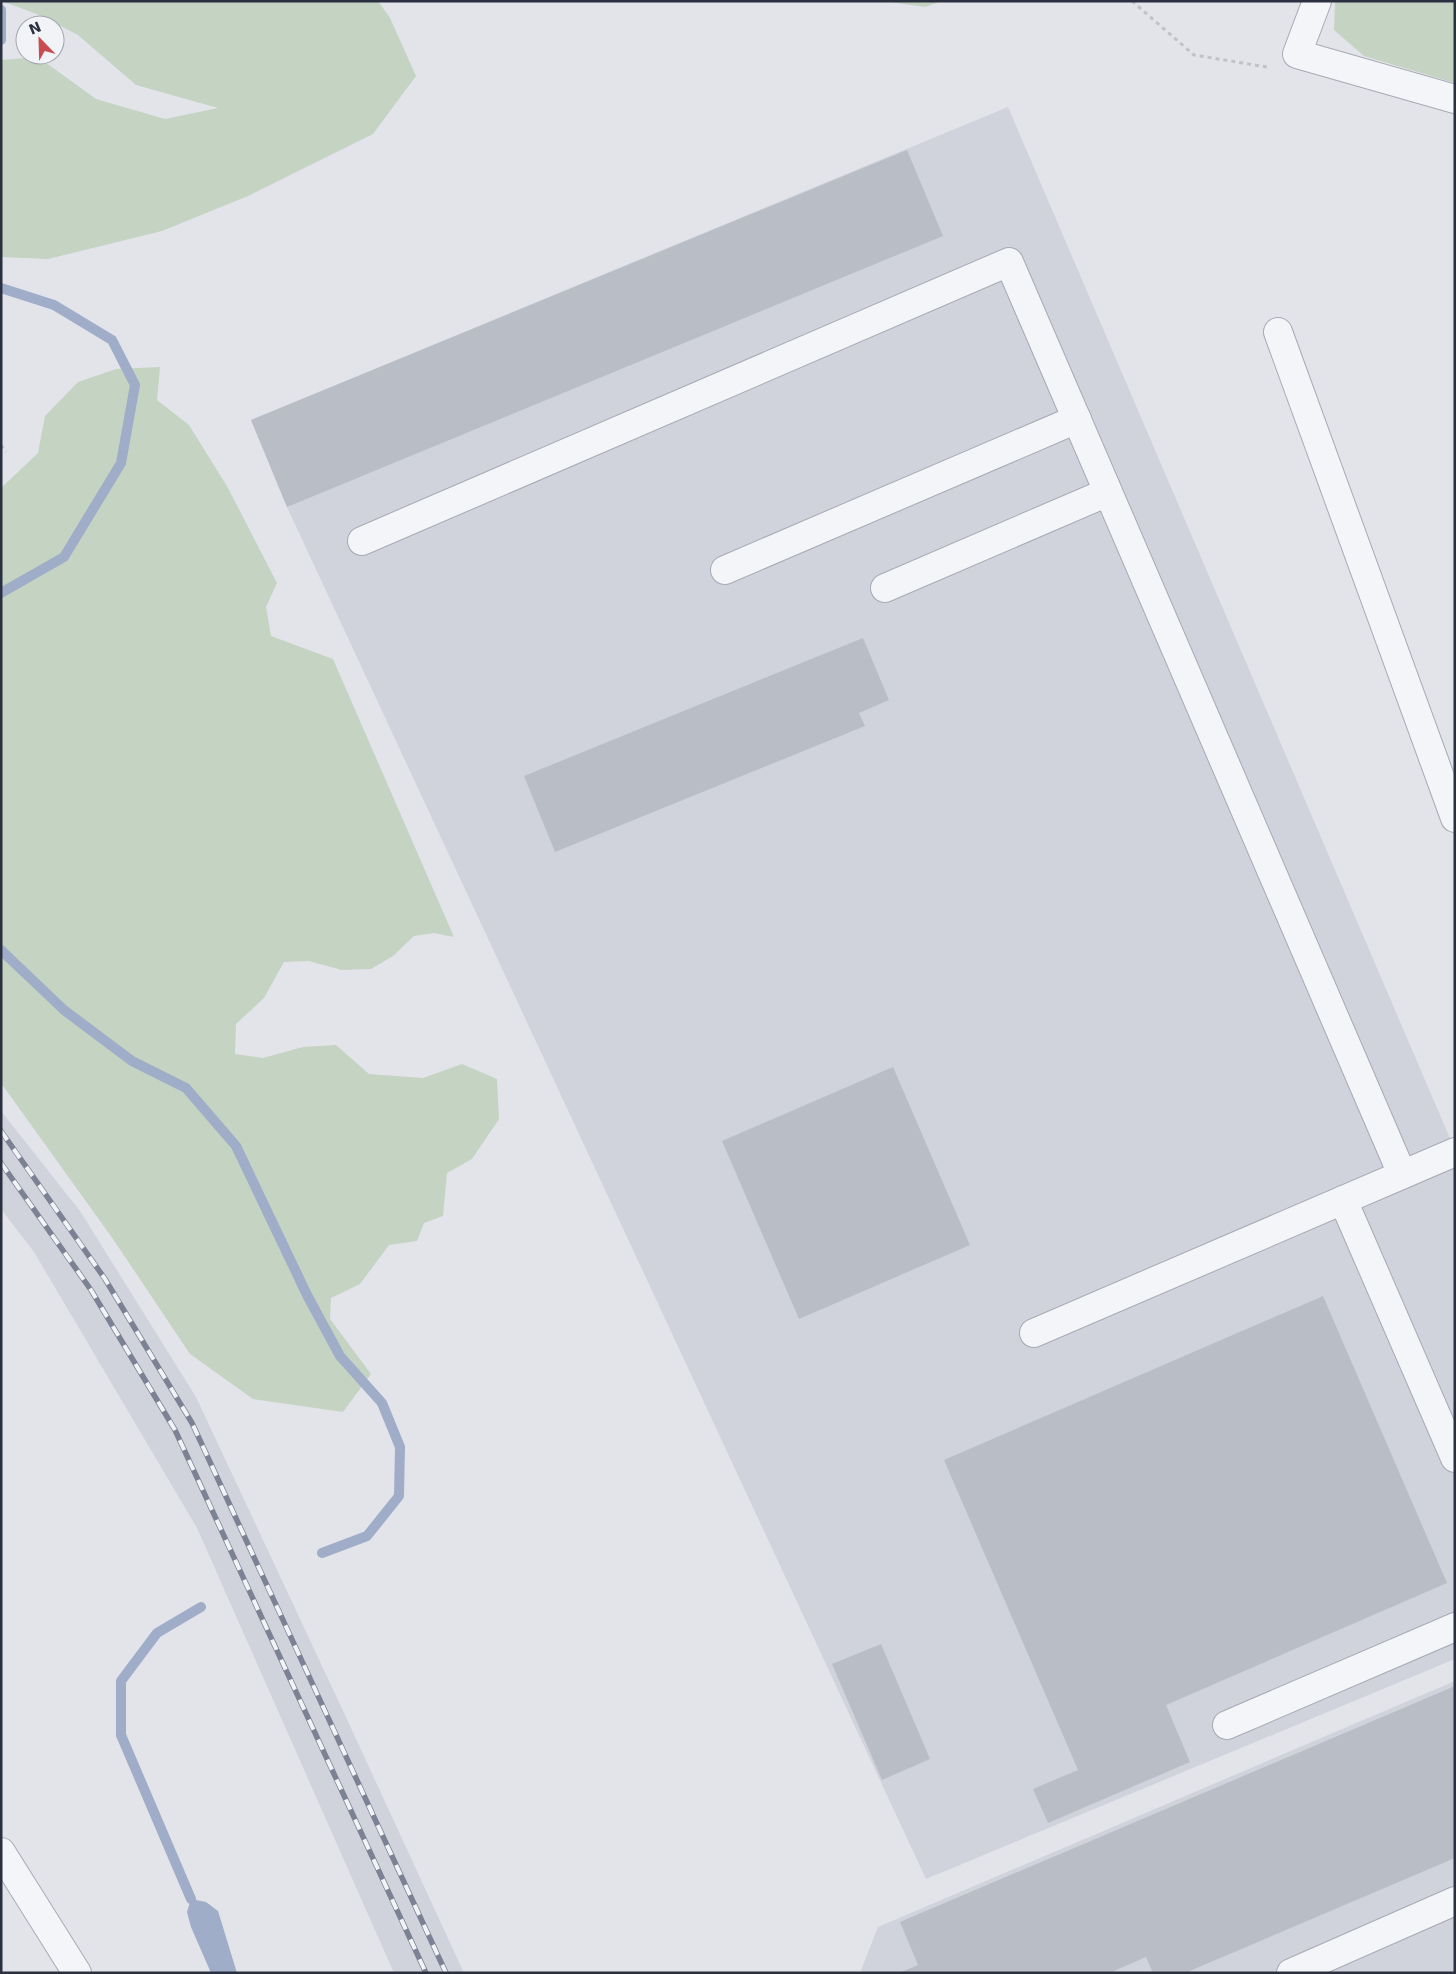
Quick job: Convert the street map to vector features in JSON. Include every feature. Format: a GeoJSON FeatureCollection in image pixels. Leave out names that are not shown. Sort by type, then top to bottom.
{"type":"FeatureCollection","features":[{"type":"Feature","properties":{"kind":"street"},"geometry":{"type":"LineString","coordinates":[[1317,1],[1297,54],[1455,99]]}},
{"type":"Feature","properties":{"kind":"street"},"geometry":{"type":"LineString","coordinates":[[362,541],[1009,262],[1402,1174]]}},
{"type":"Feature","properties":{"kind":"street"},"geometry":{"type":"LineString","coordinates":[[1278,332],[1455,818]]}},
{"type":"Feature","properties":{"kind":"street"},"geometry":{"type":"LineString","coordinates":[[725,570],[1077,419]]}},
{"type":"Feature","properties":{"kind":"street"},"geometry":{"type":"LineString","coordinates":[[885,588],[1108,492]]}},
{"type":"Feature","properties":{"kind":"street"},"geometry":{"type":"LineString","coordinates":[[1034,1333],[1455,1152]]}},
{"type":"Feature","properties":{"kind":"street"},"geometry":{"type":"LineString","coordinates":[[1343,1200],[1455,1458]]}},
{"type":"Feature","properties":{"kind":"street"},"geometry":{"type":"LineString","coordinates":[[1227,1725],[1455,1627]]}},
{"type":"Feature","properties":{"kind":"street"},"geometry":{"type":"LineString","coordinates":[[1,1852],[77,1973]]}},
{"type":"Feature","properties":{"kind":"street"},"geometry":{"type":"LineString","coordinates":[[1291,1973],[1455,1901]]}},
{"type":"Feature","properties":{"kind":"path"},"geometry":{"type":"LineString","coordinates":[[1132,1],[1194,55],[1267,67],[1297,54]]}},
{"type":"Feature","properties":{"kind":"path"},"geometry":{"type":"LineString","coordinates":[[1,444],[6,452]]}},
{"type":"Feature","properties":{"kind":"shaded area"},"geometry":{"type":"Polygon","coordinates":[[[1008,107],[1455,1150],[1455,1659],[926,1879],[287,507],[251,420],[1008,107]]]}},
{"type":"Feature","properties":{"kind":"shaded area"},"geometry":{"type":"Polygon","coordinates":[[[1,1111],[80,1211],[196,1397],[464,1973],[394,1973],[197,1528],[34,1252],[1,1209],[1,1111]]]}},
{"type":"Feature","properties":{"kind":"shaded area"},"geometry":{"type":"Polygon","coordinates":[[[1455,1681],[1455,1973],[860,1973],[878,1927],[1455,1681]]]}},
{"type":"Feature","properties":{"kind":"green space"},"geometry":{"type":"Polygon","coordinates":[[[1,1],[378,1],[390,18],[416,76],[373,134],[248,196],[162,231],[48,259],[1,257],[1,60],[15,59],[15,65],[49,65],[96,99],[165,119],[218,108],[136,85],[78,35],[65,28],[65,15],[37,14],[1,1]]]}},
{"type":"Feature","properties":{"kind":"green space"},"geometry":{"type":"Polygon","coordinates":[[[883,1],[942,1],[925,7],[883,1]]]}},
{"type":"Feature","properties":{"kind":"green space"},"geometry":{"type":"Polygon","coordinates":[[[1335,1],[1455,1],[1455,83],[1364,56],[1334,30],[1335,1]]]}},
{"type":"Feature","properties":{"kind":"green space"},"geometry":{"type":"Polygon","coordinates":[[[160,367],[157,400],[189,425],[228,488],[277,583],[266,607],[271,636],[333,659],[454,937],[434,933],[414,936],[393,956],[371,969],[342,970],[309,961],[284,962],[264,998],[236,1024],[235,1054],[263,1058],[303,1047],[336,1045],[369,1074],[423,1078],[462,1064],[497,1079],[499,1119],[472,1159],[447,1173],[443,1216],[424,1223],[417,1241],[389,1245],[360,1284],[331,1298],[330,1319],[371,1374],[343,1412],[253,1399],[190,1354],[113,1239],[1,1083],[1,488],[38,453],[45,416],[78,382],[116,369],[160,367]]]}},
{"type":"Feature","properties":{"kind":"water"},"geometry":{"type":"Polygon","coordinates":[[[191,1899],[206,1902],[218,1911],[237,1973],[211,1973],[191,1927],[187,1912],[191,1899]]]}},
{"type":"Feature","properties":{"kind":"building"},"geometry":{"type":"Polygon","coordinates":[[[907,150],[943,236],[287,507],[251,420],[907,150]]]}},
{"type":"Feature","properties":{"kind":"building"},"geometry":{"type":"Polygon","coordinates":[[[863,638],[889,700],[859,713],[865,726],[555,852],[524,776],[863,638]]]}},
{"type":"Feature","properties":{"kind":"building"},"geometry":{"type":"Polygon","coordinates":[[[893,1067],[970,1245],[799,1319],[722,1141],[893,1067]]]}},
{"type":"Feature","properties":{"kind":"building"},"geometry":{"type":"Polygon","coordinates":[[[1323,1296],[1447,1583],[1166,1705],[1190,1762],[1048,1823],[1033,1789],[1078,1770],[944,1460],[1323,1296]]]}},
{"type":"Feature","properties":{"kind":"building"},"geometry":{"type":"Polygon","coordinates":[[[881,1644],[930,1759],[882,1780],[832,1664],[881,1644]]]}},
{"type":"Feature","properties":{"kind":"building"},"geometry":{"type":"Polygon","coordinates":[[[1455,1686],[1455,1858],[1185,1973],[1153,1973],[1146,1957],[1109,1973],[899,1973],[918,1965],[900,1922],[1455,1686]]]}},
{"type":"Feature","properties":{"kind":"waterway"},"geometry":{"type":"LineString","coordinates":[[1,10],[1,40]]}},
{"type":"Feature","properties":{"kind":"waterway"},"geometry":{"type":"LineString","coordinates":[[1,288],[54,305],[112,340],[135,385],[121,463],[64,557],[1,593]]}},
{"type":"Feature","properties":{"kind":"waterway"},"geometry":{"type":"LineString","coordinates":[[1,950],[64,1010],[132,1061],[186,1088],[236,1146],[307,1295],[340,1356],[382,1403],[400,1447],[399,1496],[367,1536],[322,1553]]}},
{"type":"Feature","properties":{"kind":"waterway"},"geometry":{"type":"LineString","coordinates":[[191,1899],[121,1735],[121,1681],[157,1633],[201,1607]]}},
{"type":"Feature","properties":{"kind":"railway"},"geometry":{"type":"LineString","coordinates":[[1,1131],[105,1279],[192,1423],[446,1973]]}},
{"type":"Feature","properties":{"kind":"railway"},"geometry":{"type":"LineString","coordinates":[[1,1163],[91,1290],[175,1430],[426,1973]]}}]}
